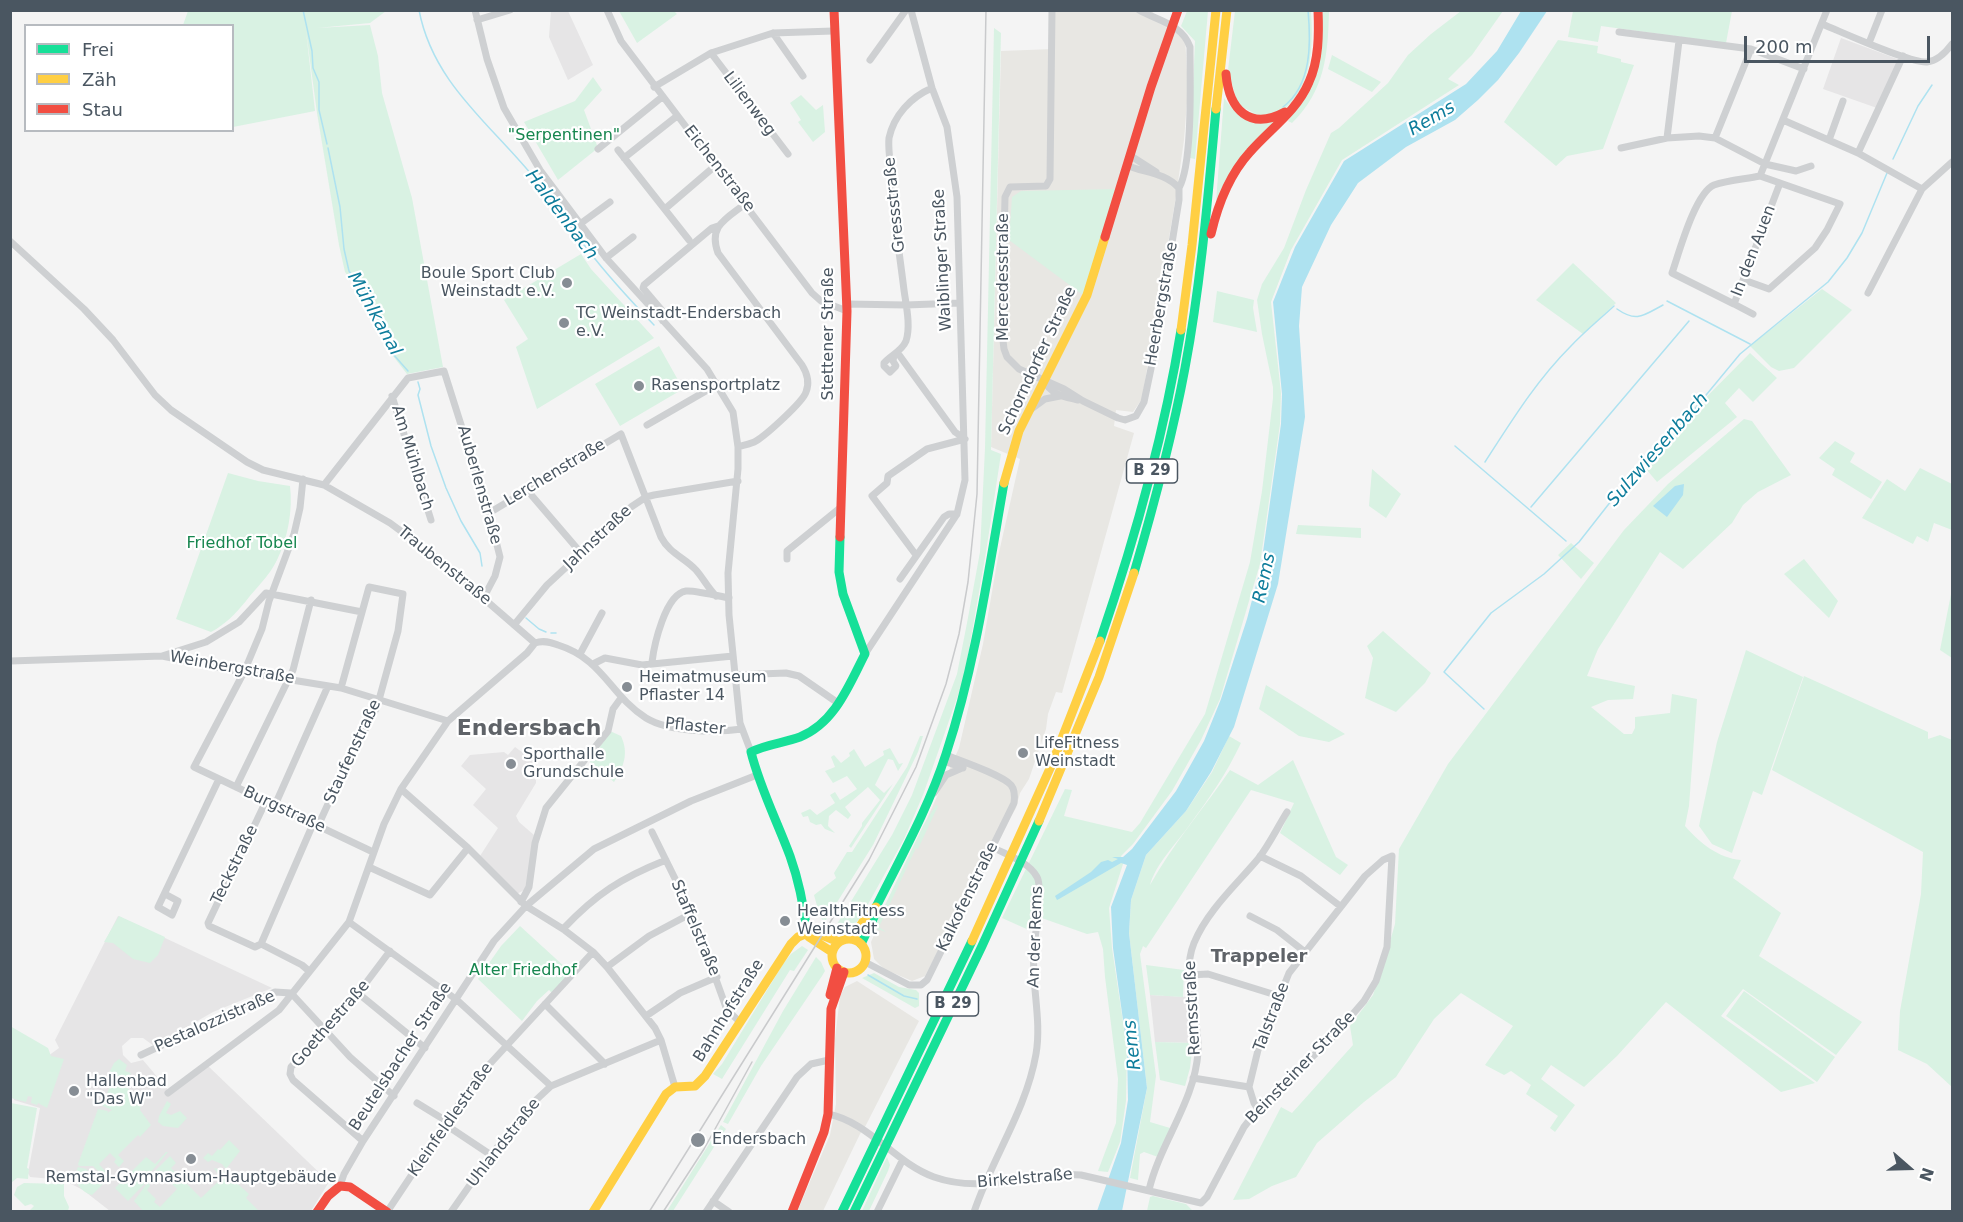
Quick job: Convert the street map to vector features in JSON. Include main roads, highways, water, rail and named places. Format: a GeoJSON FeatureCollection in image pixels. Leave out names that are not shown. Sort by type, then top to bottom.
{"type":"FeatureCollection","features":[{"type":"Feature","properties":{"kind":"main road","name":"Stettener Straße"},"geometry":{"type":"LineString","coordinates":[[834,10],[833,31],[846,308],[839,572],[843,594],[865,654]]}},
{"type":"Feature","properties":{"kind":"main road","name":"Schorndorfer Straße"},"geometry":{"type":"LineString","coordinates":[[857,941],[874,917],[876,907],[929,800],[945,758],[972,664],[1007,468],[1019,431],[1087,295],[1178,10]]}},
{"type":"Feature","properties":{"kind":"main road","name":"B 29"},"geometry":{"type":"LineString","coordinates":[[842,1212],[1006,868],[1061,745],[1097,653],[1123,573],[1158,447],[1185,300],[1216,10]]}},
{"type":"Feature","properties":{"kind":"main road","name":"B 29"},"geometry":{"type":"LineString","coordinates":[[854,1212],[1027,849],[1092,697],[1134,577],[1159,488],[1177,409],[1191,331],[1203,249],[1227,10]]}},
{"type":"Feature","properties":{"kind":"main road"},"geometry":{"type":"LineString","coordinates":[[1222,56],[1226,69],[1228,92],[1234,106],[1253,118],[1263,120],[1277,117],[1294,103],[1308,75],[1314,44],[1316,10]]}},
{"type":"Feature","properties":{"kind":"main road"},"geometry":{"type":"LineString","coordinates":[[1203,249],[1210,239],[1220,201],[1236,168],[1291,112],[1309,82],[1315,63],[1316,10]]}},
{"type":"Feature","properties":{"kind":"main road","name":"Waiblinger Straße"},"geometry":{"type":"LineString","coordinates":[[807,933],[804,907],[796,875],[757,775],[751,752],[759,747],[799,738],[826,722],[865,654]]}},
{"type":"Feature","properties":{"kind":"main road"},"geometry":{"type":"LineString","coordinates":[[832,952],[809,937],[807,933],[816,932],[839,942],[857,941],[866,952],[865,962],[854,972],[840,970],[832,961],[832,952],[839,942]]}},
{"type":"Feature","properties":{"kind":"main road","name":"Bahnhofstraße"},"geometry":{"type":"LineString","coordinates":[[593,1212],[666,1094],[675,1087],[688,1088],[700,1083],[784,952],[807,933]]}},
{"type":"Feature","properties":{"kind":"main road"},"geometry":{"type":"LineString","coordinates":[[792,1212],[824,1132],[828,1114],[831,1009],[840,970]]}},
{"type":"Feature","properties":{"kind":"main road","name":"Beutelsbacher Straße"},"geometry":{"type":"LineString","coordinates":[[317,1212],[337,1188],[351,1187],[387,1212]]}},
{"type":"Feature","properties":{"kind":"water","name":"Rems"},"geometry":{"type":"Polygon","coordinates":[[[1521,11],[1547,11],[1519,53],[1498,80],[1478,100],[1455,120],[1406,147],[1358,183],[1331,225],[1302,287],[1299,326],[1305,417],[1278,584],[1234,727],[1211,772],[1186,811],[1146,855],[1131,900],[1129,933],[1147,1088],[1122,1211],[1097,1211],[1121,1143],[1128,1100],[1127,1049],[1113,948],[1111,907],[1127,865],[1121,863],[1057,900],[1055,896],[1091,872],[1101,862],[1108,860],[1112,862],[1118,859],[1112,857],[1123,857],[1132,849],[1176,791],[1204,741],[1221,699],[1247,619],[1261,566],[1281,424],[1282,394],[1273,302],[1295,247],[1344,161],[1466,84],[1497,51],[1521,11]]]}},
{"type":"Feature","properties":{"kind":"water"},"geometry":{"type":"Polygon","coordinates":[[[1684,484],[1683,495],[1667,517],[1653,506],[1675,486],[1684,484]]]}},
{"type":"Feature","properties":{"kind":"waterway","name":"Mühlkanal"},"geometry":{"type":"LineString","coordinates":[[303,10],[312,51],[313,68],[319,82],[319,110],[327,144]]}},
{"type":"Feature","properties":{"kind":"waterway","name":"Haldenbach"},"geometry":{"type":"LineString","coordinates":[[419,10],[426,36],[451,82],[483,122],[536,180],[581,241],[628,298],[654,325]]}},
{"type":"Feature","properties":{"kind":"waterway"},"geometry":{"type":"LineString","coordinates":[[1283,107],[1300,87],[1308,63],[1308,10]]}},
{"type":"Feature","properties":{"kind":"waterway","name":"Sulzwiesenbach"},"geometry":{"type":"LineString","coordinates":[[1893,159],[1918,106],[1932,85]]}},
{"type":"Feature","properties":{"kind":"waterway","name":"Mühlkanal"},"geometry":{"type":"LineString","coordinates":[[328,148],[340,207],[344,249],[349,271],[379,318],[393,354],[408,371]]}},
{"type":"Feature","properties":{"kind":"waterway","name":"Sulzwiesenbach"},"geometry":{"type":"LineString","coordinates":[[1484,709],[1444,672],[1491,613],[1544,574],[1579,542],[1626,482],[1673,435],[1740,354],[1828,282],[1847,258],[1862,233],[1887,173]]}},
{"type":"Feature","properties":{"kind":"waterway"},"geometry":{"type":"LineString","coordinates":[[1667,301],[1750,344]]}},
{"type":"Feature","properties":{"kind":"waterway"},"geometry":{"type":"LineString","coordinates":[[1617,309],[1635,317],[1663,305]]}},
{"type":"Feature","properties":{"kind":"waterway"},"geometry":{"type":"LineString","coordinates":[[1485,462],[1524,402],[1546,374],[1575,341],[1614,306]]}},
{"type":"Feature","properties":{"kind":"waterway"},"geometry":{"type":"LineString","coordinates":[[1531,507],[1689,321]]}},
{"type":"Feature","properties":{"kind":"waterway","name":"Mühlkanal"},"geometry":{"type":"LineString","coordinates":[[418,382],[420,389],[418,395],[431,446],[461,521],[480,553],[482,566]]}},
{"type":"Feature","properties":{"kind":"waterway"},"geometry":{"type":"LineString","coordinates":[[1455,446],[1566,541]]}},
{"type":"Feature","properties":{"kind":"waterway"},"geometry":{"type":"LineString","coordinates":[[526,618],[546,632]]}},
{"type":"Feature","properties":{"kind":"waterway"},"geometry":{"type":"LineString","coordinates":[[551,633],[556,633]]}},
{"type":"Feature","properties":{"kind":"waterway","name":"Haldenbach"},"geometry":{"type":"LineString","coordinates":[[868,975],[904,996],[917,999]]}},
{"type":"Feature","properties":{"kind":"railway"},"geometry":{"type":"LineString","coordinates":[[649,1212],[869,860],[916,767],[946,684],[959,634],[968,582],[977,494],[986,10]]}},
{"type":"Feature","properties":{"kind":"railway"},"geometry":{"type":"LineString","coordinates":[[663,1212],[704,1149],[752,1062]]}},
{"type":"Feature","properties":{"kind":"place","name":"Boule Sport Club Weinstadt e.V."},"geometry":{"type":"Point","coordinates":[567,283]}},
{"type":"Feature","properties":{"kind":"place","name":"TC Weinstadt-Endersbach e.V."},"geometry":{"type":"Point","coordinates":[564,323]}},
{"type":"Feature","properties":{"kind":"place","name":"Rasensportplatz"},"geometry":{"type":"Point","coordinates":[639,386]}},
{"type":"Feature","properties":{"kind":"place","name":"Heimatmuseum Pflaster 14"},"geometry":{"type":"Point","coordinates":[627,687]}},
{"type":"Feature","properties":{"kind":"place","name":"LifeFitness Weinstadt"},"geometry":{"type":"Point","coordinates":[1023,753]}},
{"type":"Feature","properties":{"kind":"place","name":"Sporthalle Grundschule"},"geometry":{"type":"Point","coordinates":[511,764]}},
{"type":"Feature","properties":{"kind":"place","name":"HealthFitness Weinstadt"},"geometry":{"type":"Point","coordinates":[785,921]}},
{"type":"Feature","properties":{"kind":"place","name":"Hallenbad \"Das W\""},"geometry":{"type":"Point","coordinates":[74,1091]}},
{"type":"Feature","properties":{"kind":"place","name":"Endersbach"},"geometry":{"type":"Point","coordinates":[698,1140]}},
{"type":"Feature","properties":{"kind":"place","name":"Remstal-Gymnasium-Hauptgebäude"},"geometry":{"type":"Point","coordinates":[191,1159]}},
{"type":"Feature","properties":{"kind":"district","name":"Endersbach"},"geometry":{"type":"Point","coordinates":[529,729]}},
{"type":"Feature","properties":{"kind":"district","name":"Trappeler"},"geometry":{"type":"Point","coordinates":[1259,957]}},
{"type":"Feature","properties":{"kind":"park label","name":"\"Serpentinen\""},"geometry":{"type":"Point","coordinates":[564,136]}},
{"type":"Feature","properties":{"kind":"park label","name":"Friedhof Tobel"},"geometry":{"type":"Point","coordinates":[242,544]}},
{"type":"Feature","properties":{"kind":"park label","name":"Alter Friedhof"},"geometry":{"type":"Point","coordinates":[523,971]}}]}
